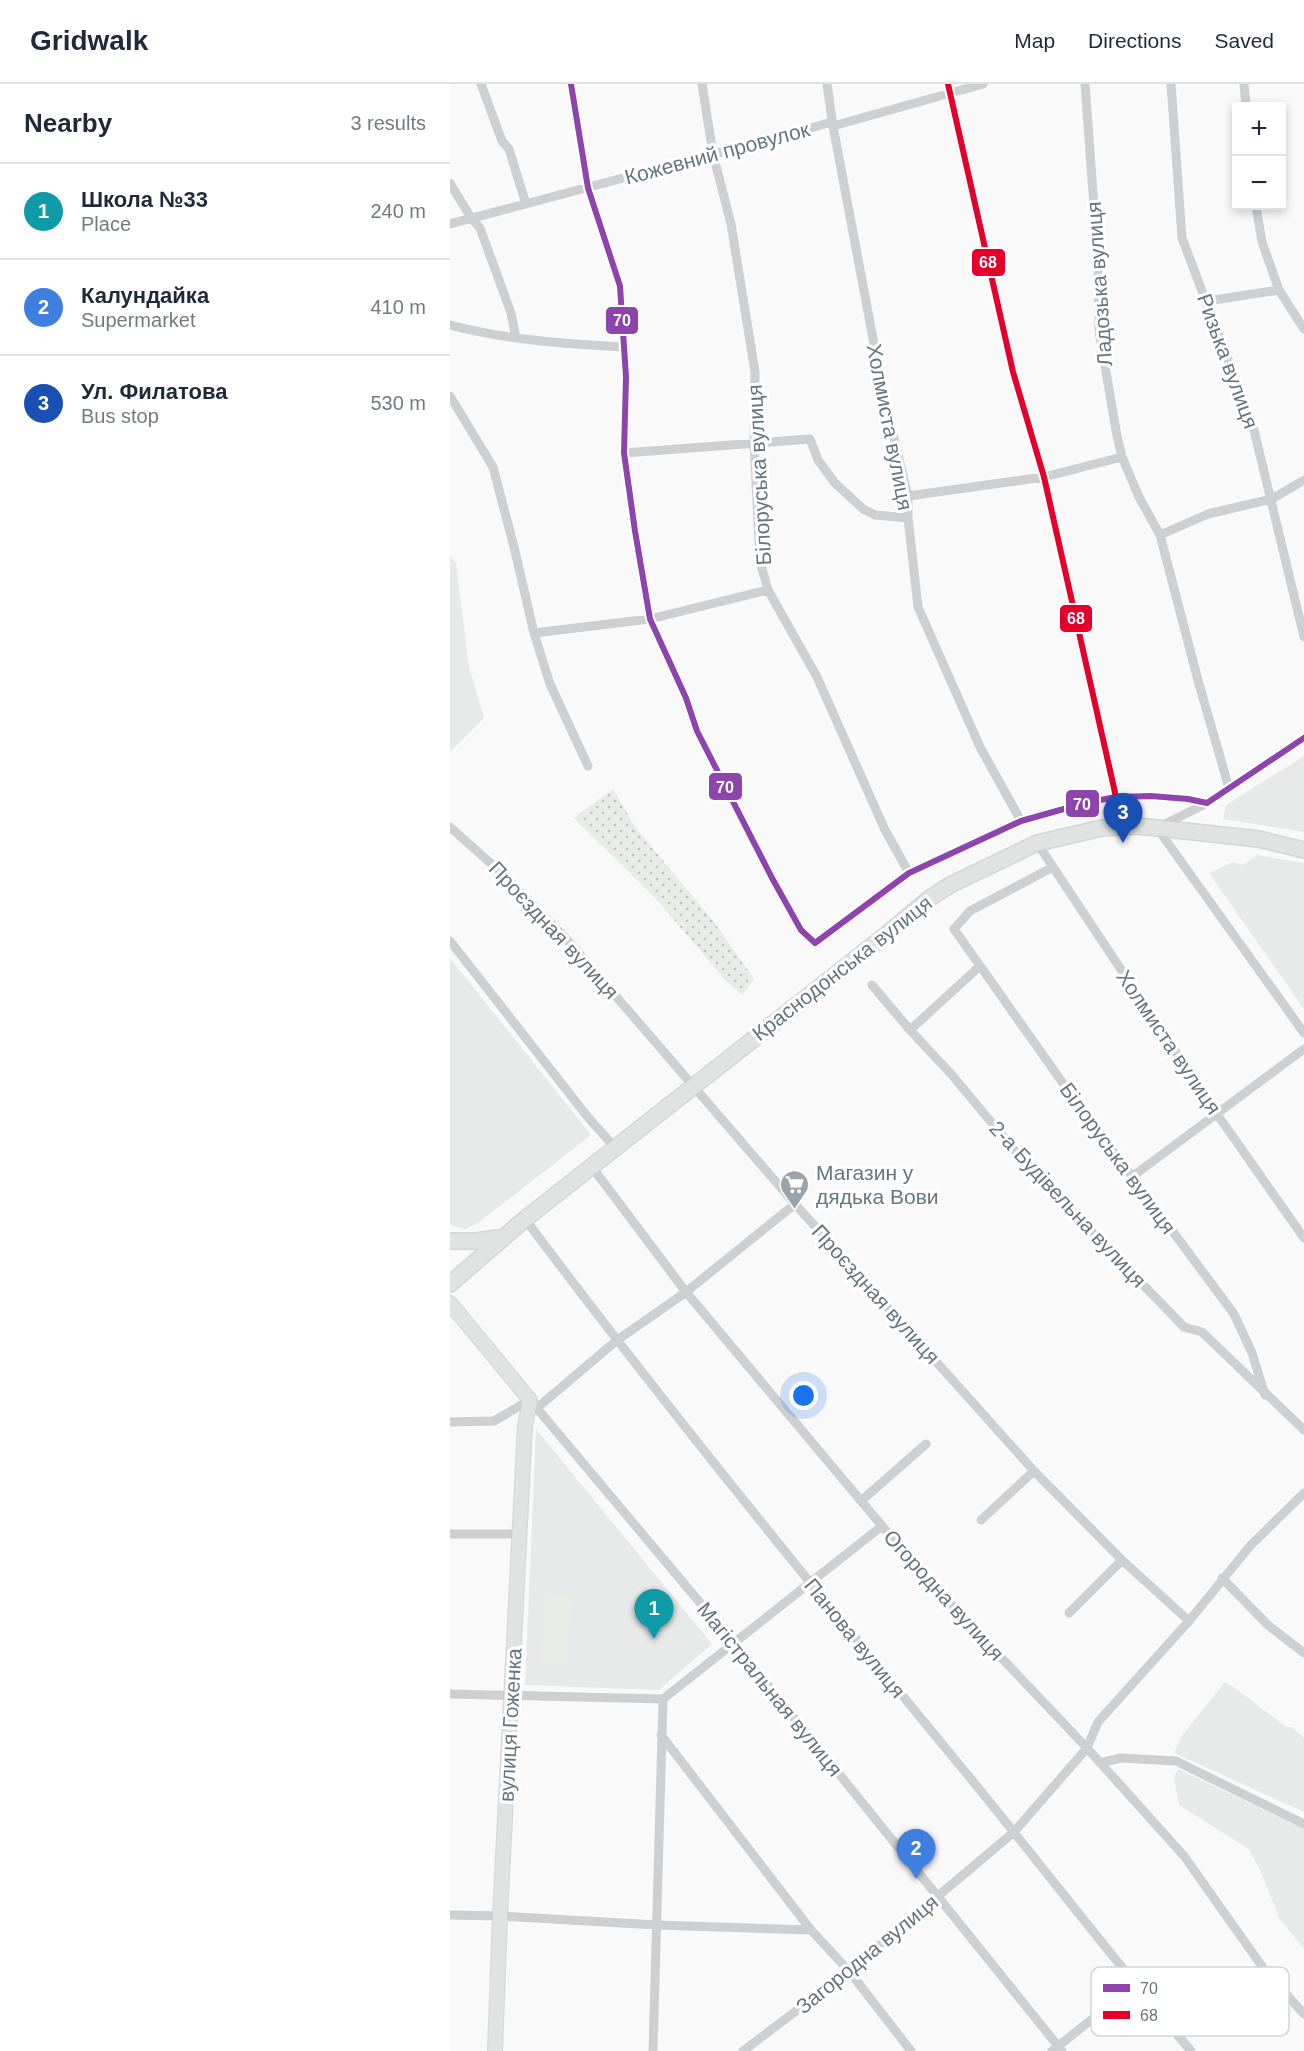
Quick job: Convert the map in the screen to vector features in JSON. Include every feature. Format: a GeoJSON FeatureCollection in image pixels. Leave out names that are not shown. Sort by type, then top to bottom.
{"type":"FeatureCollection","features":[{"type":"Feature","properties":{"kind":"main road","name":"Краснодонська вулиця"},"geometry":{"type":"LineString","coordinates":[[450,1284],[525,1219],[930,898],[950,885],[1037,843],[1102,828],[1136,826],[1259,839],[1304,850]]}},
{"type":"Feature","properties":{"kind":"main road"},"geometry":{"type":"LineString","coordinates":[[450,1241],[476,1241],[504,1237]]}},
{"type":"Feature","properties":{"kind":"street"},"geometry":{"type":"LineString","coordinates":[[481,84],[502,141],[509,149],[526,204]]}},
{"type":"Feature","properties":{"kind":"street"},"geometry":{"type":"LineString","coordinates":[[571,84],[588,188],[620,286],[626,377],[624,453],[634,531],[650,619],[687,698],[697,731],[801,930],[814,943],[909,873],[1021,821],[1116,797],[1151,796],[1207,803]]}},
{"type":"Feature","properties":{"kind":"street","name":"Білоруська вулиця"},"geometry":{"type":"LineString","coordinates":[[702,84],[713,154],[731,224],[755,372],[754,442],[760,561],[768,590],[817,677],[885,830],[909,873]]}},
{"type":"Feature","properties":{"kind":"street","name":"Холмиста вулиця"},"geometry":{"type":"LineString","coordinates":[[827,84],[884,397],[908,496],[908,518],[918,607],[980,747],[1021,821]]}},
{"type":"Feature","properties":{"kind":"street"},"geometry":{"type":"LineString","coordinates":[[948,84],[1013,372],[1044,477],[1116,797]]}},
{"type":"Feature","properties":{"kind":"street","name":"Кожевний провулок"},"geometry":{"type":"LineString","coordinates":[[450,224],[828,123],[833,126],[983,84]]}},
{"type":"Feature","properties":{"kind":"street","name":"Ладозька вулиця"},"geometry":{"type":"LineString","coordinates":[[1085,84],[1098,261],[1099,331],[1110,405],[1122,457],[1139,497],[1160,535],[1198,684],[1229,788]]}},
{"type":"Feature","properties":{"kind":"street","name":"Ризька вулиця"},"geometry":{"type":"LineString","coordinates":[[1171,84],[1182,238],[1253,426],[1300,600],[1304,637]]}},
{"type":"Feature","properties":{"kind":"street"},"geometry":{"type":"LineString","coordinates":[[1244,84],[1246,102]]}},
{"type":"Feature","properties":{"kind":"street"},"geometry":{"type":"LineString","coordinates":[[450,183],[480,228],[511,313],[516,338]]}},
{"type":"Feature","properties":{"kind":"street"},"geometry":{"type":"LineString","coordinates":[[1257,210],[1262,242],[1279,290],[1304,329]]}},
{"type":"Feature","properties":{"kind":"street"},"geometry":{"type":"LineString","coordinates":[[1207,301],[1279,290]]}},
{"type":"Feature","properties":{"kind":"street"},"geometry":{"type":"LineString","coordinates":[[450,325],[475,332],[537,342],[625,347]]}},
{"type":"Feature","properties":{"kind":"street"},"geometry":{"type":"LineString","coordinates":[[450,396],[493,466],[534,633],[550,684],[588,766]]}},
{"type":"Feature","properties":{"kind":"street"},"geometry":{"type":"LineString","coordinates":[[624,453],[810,439],[818,460],[845,494],[863,509],[875,515],[908,518]]}},
{"type":"Feature","properties":{"kind":"street"},"geometry":{"type":"LineString","coordinates":[[908,496],[1044,477],[1122,457]]}},
{"type":"Feature","properties":{"kind":"street"},"geometry":{"type":"LineString","coordinates":[[1160,535],[1208,514],[1272,499],[1304,480]]}},
{"type":"Feature","properties":{"kind":"street"},"geometry":{"type":"LineString","coordinates":[[534,633],[650,619],[768,590]]}},
{"type":"Feature","properties":{"kind":"street"},"geometry":{"type":"LineString","coordinates":[[1304,738],[1207,803],[1157,828],[1304,1033]]}},
{"type":"Feature","properties":{"kind":"street","name":"Проєздная вулиця"},"geometry":{"type":"LineString","coordinates":[[450,827],[504,874],[570,943],[795,1204],[1034,1471],[1122,1560],[1189,1621]]}},
{"type":"Feature","properties":{"kind":"street","name":"Холмиста вулиця"},"geometry":{"type":"LineString","coordinates":[[1037,843],[1216,1114],[1304,1238]]}},
{"type":"Feature","properties":{"kind":"street","name":"Білоруська вулиця"},"geometry":{"type":"LineString","coordinates":[[1053,867],[970,911],[954,929],[1067,1089],[1234,1314],[1252,1353],[1265,1395]]}},
{"type":"Feature","properties":{"kind":"street"},"geometry":{"type":"LineString","coordinates":[[450,941],[587,1116],[616,1149]]}},
{"type":"Feature","properties":{"kind":"street"},"geometry":{"type":"LineString","coordinates":[[910,1030],[980,966]]}},
{"type":"Feature","properties":{"kind":"street","name":"2-а Будівельна вулиця"},"geometry":{"type":"LineString","coordinates":[[872,985],[910,1030],[952,1074],[1025,1163],[1184,1328],[1202,1332],[1304,1430]]}},
{"type":"Feature","properties":{"kind":"street"},"geometry":{"type":"LineString","coordinates":[[1133,1176],[1304,1049]]}},
{"type":"Feature","properties":{"kind":"street","name":"Огородна вулиця"},"geometry":{"type":"LineString","coordinates":[[592,1167],[686,1292],[882,1526],[956,1610],[1087,1748],[1184,1856],[1262,1967]]}},
{"type":"Feature","properties":{"kind":"street"},"geometry":{"type":"LineString","coordinates":[[450,1422],[494,1421],[533,1404],[616,1341],[686,1292],[795,1204]]}},
{"type":"Feature","properties":{"kind":"street","name":"Панова вулиця"},"geometry":{"type":"LineString","coordinates":[[525,1219],[616,1341],[1121,1967]]}},
{"type":"Feature","properties":{"kind":"street","name":"Магістральная вулиця"},"geometry":{"type":"LineString","coordinates":[[450,1303],[733,1642],[939,1897],[1058,2049]]}},
{"type":"Feature","properties":{"kind":"street","name":"вулиця Гоженка"},"geometry":{"type":"LineString","coordinates":[[495,2051],[525,1426],[533,1404]]}},
{"type":"Feature","properties":{"kind":"street"},"geometry":{"type":"LineString","coordinates":[[861,1501],[926,1444]]}},
{"type":"Feature","properties":{"kind":"street"},"geometry":{"type":"LineString","coordinates":[[981,1520],[1034,1471]]}},
{"type":"Feature","properties":{"kind":"street","name":"Загородна вулиця"},"geometry":{"type":"LineString","coordinates":[[743,2051],[754,2048],[939,1897],[1014,1832],[1087,1748],[1098,1722],[1189,1621],[1250,1546],[1304,1493]]}},
{"type":"Feature","properties":{"kind":"street"},"geometry":{"type":"LineString","coordinates":[[450,1694],[663,1699],[882,1526]]}},
{"type":"Feature","properties":{"kind":"street"},"geometry":{"type":"LineString","coordinates":[[450,1534],[519,1534]]}},
{"type":"Feature","properties":{"kind":"street"},"geometry":{"type":"LineString","coordinates":[[1069,1613],[1122,1560]]}},
{"type":"Feature","properties":{"kind":"street"},"geometry":{"type":"LineString","coordinates":[[1222,1578],[1269,1626],[1304,1653]]}},
{"type":"Feature","properties":{"kind":"street"},"geometry":{"type":"LineString","coordinates":[[653,2051],[663,1699]]}},
{"type":"Feature","properties":{"kind":"street"},"geometry":{"type":"LineString","coordinates":[[661,1735],[811,1930],[849,1971],[911,2051]]}},
{"type":"Feature","properties":{"kind":"street"},"geometry":{"type":"LineString","coordinates":[[1100,1763],[1120,1758],[1176,1761],[1304,1824]]}},
{"type":"Feature","properties":{"kind":"street"},"geometry":{"type":"LineString","coordinates":[[450,1915],[811,1930]]}},
{"type":"Feature","properties":{"kind":"street","name":"Огородна вулиця"},"geometry":{"type":"LineString","coordinates":[[1289,1997],[1304,2014]]}},
{"type":"Feature","properties":{"kind":"street"},"geometry":{"type":"LineString","coordinates":[[1058,2049],[1091,2022]]}},
{"type":"Feature","properties":{"kind":"street","name":"Панова вулиця"},"geometry":{"type":"LineString","coordinates":[[1178,2036],[1191,2051]]}},
{"type":"Feature","properties":{"kind":"shaded area"},"geometry":{"type":"Polygon","coordinates":[[[450,556],[456,563],[469,667],[484,718],[450,752],[450,556]]]}},
{"type":"Feature","properties":{"kind":"shaded area"},"geometry":{"type":"Polygon","coordinates":[[[1304,756],[1304,832],[1223,819],[1226,805],[1304,756]]]}},
{"type":"Feature","properties":{"kind":"shaded area"},"geometry":{"type":"Polygon","coordinates":[[[613,789],[635,827],[714,922],[754,979],[742,995],[727,982],[658,901],[574,818],[613,789]]]}},
{"type":"Feature","properties":{"kind":"shaded area"},"geometry":{"type":"Polygon","coordinates":[[[1257,855],[1304,863],[1304,1009],[1209,873],[1233,862],[1243,865],[1257,855]]]}},
{"type":"Feature","properties":{"kind":"shaded area"},"geometry":{"type":"Polygon","coordinates":[[[450,958],[591,1135],[478,1223],[465,1229],[450,1225],[450,958]]]}},
{"type":"Feature","properties":{"kind":"shaded area"},"geometry":{"type":"Polygon","coordinates":[[[536,1429],[712,1644],[659,1690],[525,1685],[536,1429]]]}},
{"type":"Feature","properties":{"kind":"shaded area"},"geometry":{"type":"Polygon","coordinates":[[[545,1593],[573,1595],[567,1666],[540,1664],[545,1593]]]}},
{"type":"Feature","properties":{"kind":"shaded area"},"geometry":{"type":"Polygon","coordinates":[[[1225,1682],[1304,1738],[1304,1812],[1174,1753],[1181,1737],[1225,1682]]]}},
{"type":"Feature","properties":{"kind":"shaded area"},"geometry":{"type":"Polygon","coordinates":[[[1178,1769],[1304,1829],[1304,1949],[1279,1918],[1262,1874],[1249,1849],[1179,1805],[1174,1777],[1178,1769]]]}},
{"type":"Feature","properties":{"kind":"transit line","name":"70"},"geometry":{"type":"LineString","coordinates":[[571,84],[588,188],[620,286],[626,377],[624,453],[650,619],[686,698],[697,731],[772,878],[801,930],[815,943],[909,873],[1021,821],[1116,797],[1151,796],[1207,803],[1304,738]]}},
{"type":"Feature","properties":{"kind":"transit line","name":"68"},"geometry":{"type":"LineString","coordinates":[[948,84],[1013,372],[1044,477],[1116,797]]}},
{"type":"Feature","properties":{"kind":"place","name":"Ул. Филатова"},"geometry":{"type":"Point","coordinates":[1123,843]}},
{"type":"Feature","properties":{"kind":"place","name":"Магазин у дядька Вови"},"geometry":{"type":"Point","coordinates":[795,1210]}},
{"type":"Feature","properties":{"kind":"place","name":"Школа №33"},"geometry":{"type":"Point","coordinates":[654,1639]}},
{"type":"Feature","properties":{"kind":"place","name":"Калундайка"},"geometry":{"type":"Point","coordinates":[916,1879]}}]}
